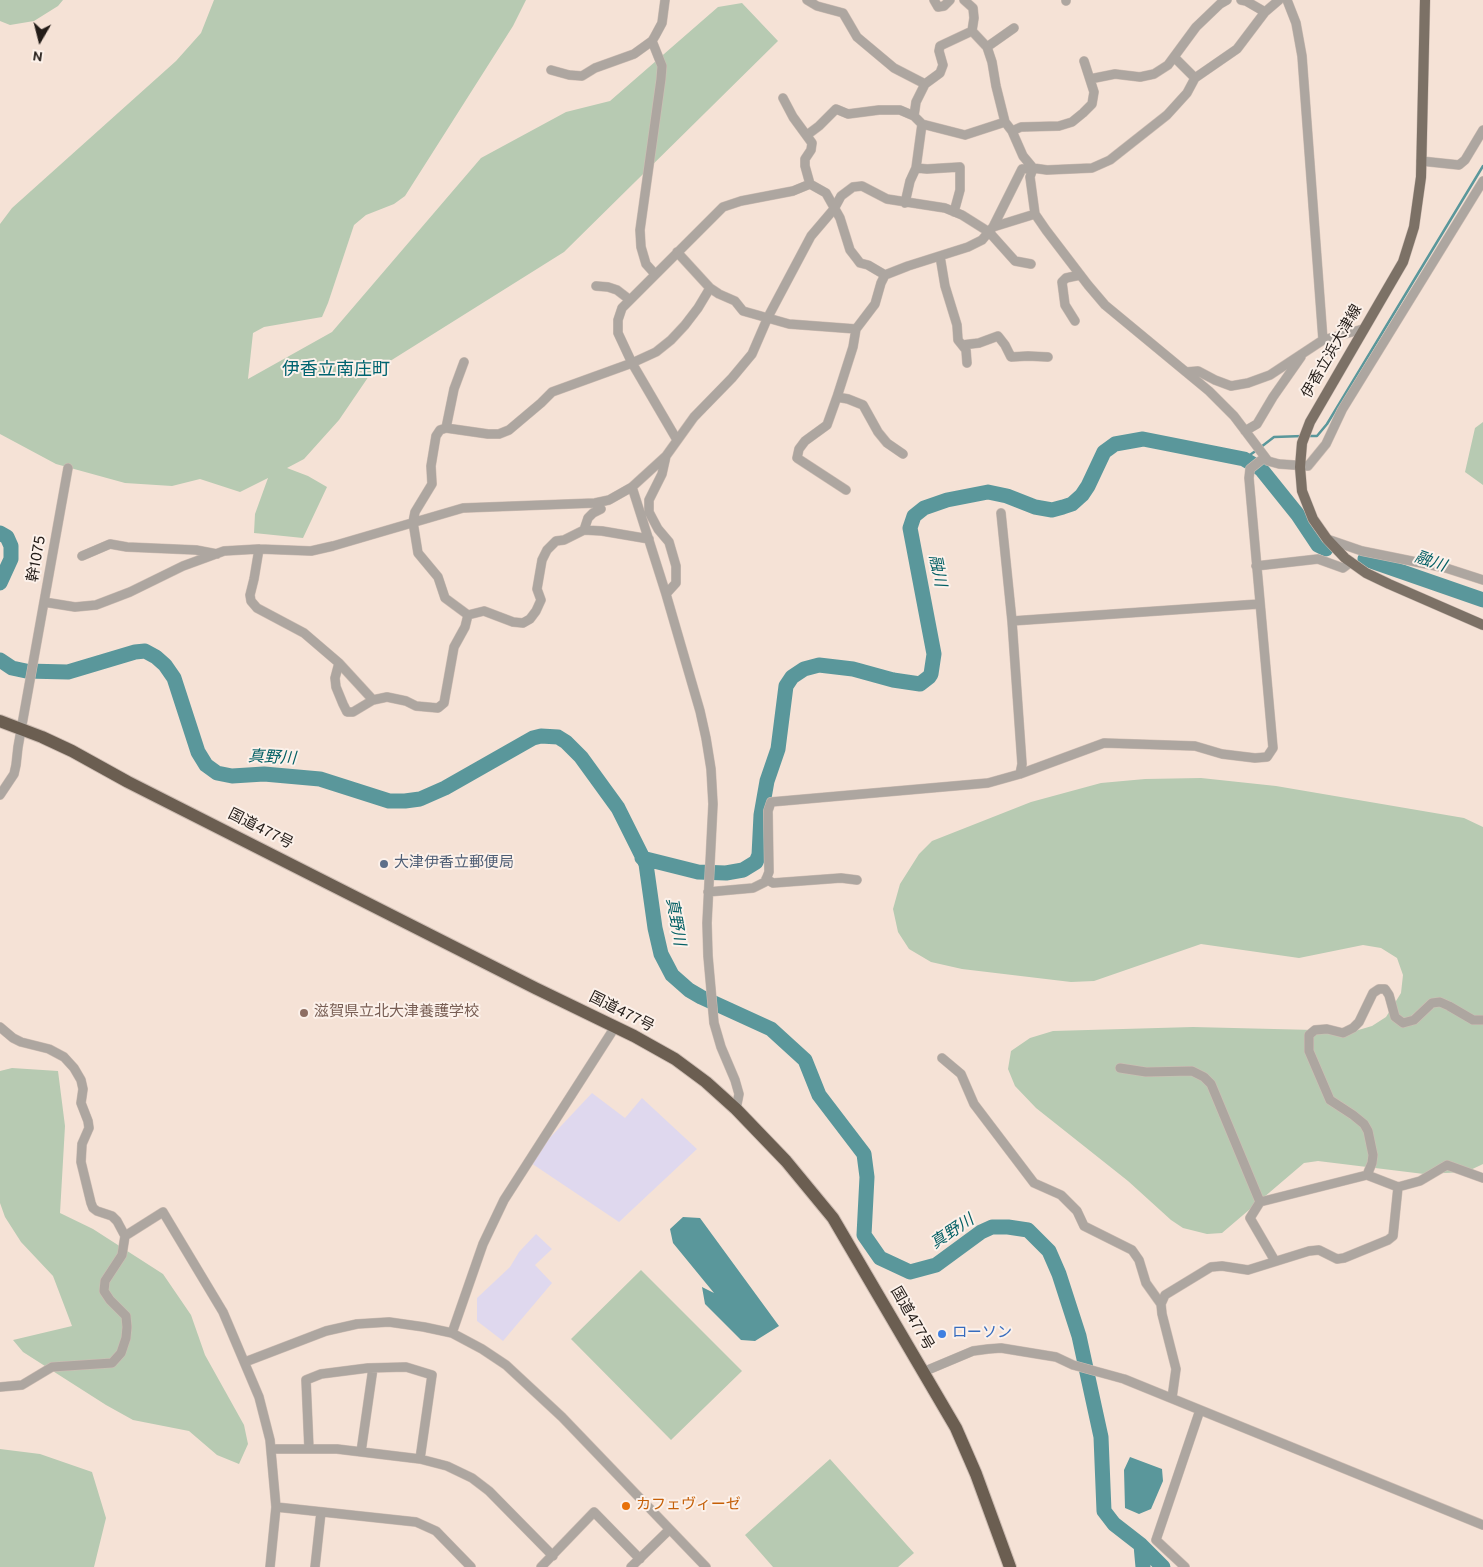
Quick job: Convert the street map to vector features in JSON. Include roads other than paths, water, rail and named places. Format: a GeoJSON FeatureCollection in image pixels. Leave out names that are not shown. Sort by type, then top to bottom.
{"type":"FeatureCollection","features":[{"type":"Feature","properties":{"kind":"highway","name":"国道477号"},"geometry":{"type":"LineString","coordinates":[[0,721],[21,728],[72,751],[144,790],[615,1026],[675,1059],[706,1082],[786,1161],[833,1218],[956,1428],[976,1474],[1010,1567]]}},
{"type":"Feature","properties":{"kind":"main road","name":"伊香立浜大津線"},"geometry":{"type":"LineString","coordinates":[[1425,0],[1421,161],[1418,205],[1410,244],[1403,262],[1310,422],[1302,443],[1300,467],[1302,491],[1313,519],[1327,539],[1351,562],[1366,573],[1389,584],[1483,625]]}},
{"type":"Feature","properties":{"kind":"street"},"geometry":{"type":"LineString","coordinates":[[551,70],[582,76],[595,68],[634,54],[652,41],[662,23],[665,0]]}},
{"type":"Feature","properties":{"kind":"street"},"geometry":{"type":"LineString","coordinates":[[807,0],[817,6],[843,13],[857,37],[894,68],[925,84]]}},
{"type":"Feature","properties":{"kind":"street"},"geometry":{"type":"LineString","coordinates":[[934,0],[938,7],[944,6],[950,0]]}},
{"type":"Feature","properties":{"kind":"street"},"geometry":{"type":"LineString","coordinates":[[964,0],[972,8],[974,18],[972,31],[986,47],[992,62],[1005,122],[1012,131],[1022,156],[1033,168]]}},
{"type":"Feature","properties":{"kind":"street"},"geometry":{"type":"LineString","coordinates":[[1241,0],[1246,0],[1265,12]]}},
{"type":"Feature","properties":{"kind":"street"},"geometry":{"type":"LineString","coordinates":[[884,275],[968,247],[982,240],[991,229],[1022,170],[1033,168],[1047,170],[1092,168],[1110,160],[1167,115],[1188,93],[1196,78],[1237,49],[1265,12],[1279,0]]}},
{"type":"Feature","properties":{"kind":"street"},"geometry":{"type":"LineString","coordinates":[[1287,0],[1296,23],[1302,56],[1323,340]]}},
{"type":"Feature","properties":{"kind":"street"},"geometry":{"type":"LineString","coordinates":[[1090,78],[1115,74],[1140,77],[1154,74],[1168,65],[1196,27],[1225,1]]}},
{"type":"Feature","properties":{"kind":"street"},"geometry":{"type":"LineString","coordinates":[[986,47],[1014,28]]}},
{"type":"Feature","properties":{"kind":"street"},"geometry":{"type":"LineString","coordinates":[[914,116],[916,102],[925,84],[940,73],[943,65],[939,51],[940,46],[972,31]]}},
{"type":"Feature","properties":{"kind":"street"},"geometry":{"type":"LineString","coordinates":[[652,41],[662,66],[640,230],[641,247],[646,264],[655,274]]}},
{"type":"Feature","properties":{"kind":"street"},"geometry":{"type":"LineString","coordinates":[[1174,57],[1196,78]]}},
{"type":"Feature","properties":{"kind":"street"},"geometry":{"type":"LineString","coordinates":[[1012,131],[1021,127],[1059,126],[1072,122],[1092,104],[1094,92],[1084,61]]}},
{"type":"Feature","properties":{"kind":"street"},"geometry":{"type":"LineString","coordinates":[[783,98],[792,117],[812,144],[812,150],[805,159],[810,184],[826,193],[840,218],[850,250],[856,259],[884,275]]}},
{"type":"Feature","properties":{"kind":"street"},"geometry":{"type":"LineString","coordinates":[[807,135],[836,109],[848,114],[879,110],[900,110],[914,116],[922,124],[965,135],[1005,122]]}},
{"type":"Feature","properties":{"kind":"street"},"geometry":{"type":"LineString","coordinates":[[905,203],[910,180],[916,168],[922,124]]}},
{"type":"Feature","properties":{"kind":"street"},"geometry":{"type":"LineString","coordinates":[[1421,161],[1459,166],[1465,160],[1483,130]]}},
{"type":"Feature","properties":{"kind":"street"},"geometry":{"type":"LineString","coordinates":[[916,168],[960,167],[960,190],[954,212]]}},
{"type":"Feature","properties":{"kind":"street"},"geometry":{"type":"LineString","coordinates":[[1033,168],[1030,177],[1035,214],[1105,306],[1209,391],[1234,416],[1268,461],[1300,467],[1308,466],[1326,444],[1342,410],[1483,181]]}},
{"type":"Feature","properties":{"kind":"street"},"geometry":{"type":"LineString","coordinates":[[677,440],[632,363],[618,333],[618,320],[622,308],[723,207],[741,201],[793,191],[810,184]]}},
{"type":"Feature","properties":{"kind":"street"},"geometry":{"type":"LineString","coordinates":[[44,602],[75,607],[96,605],[130,592],[183,566],[224,551],[311,551],[463,508],[595,503],[609,500],[632,487],[666,456],[694,417],[732,378],[752,354],[768,317],[811,236],[834,209],[841,196],[853,187],[862,186],[887,199],[945,208],[962,215],[991,229],[1015,261],[1030,264]]}},
{"type":"Feature","properties":{"kind":"street"},"geometry":{"type":"LineString","coordinates":[[991,229],[1035,214]]}},
{"type":"Feature","properties":{"kind":"street"},"geometry":{"type":"LineString","coordinates":[[677,252],[710,288],[735,301],[743,311],[789,324],[856,329]]}},
{"type":"Feature","properties":{"kind":"street"},"geometry":{"type":"LineString","coordinates":[[940,256],[945,286],[957,325],[958,340],[966,350],[967,363]]}},
{"type":"Feature","properties":{"kind":"street"},"geometry":{"type":"LineString","coordinates":[[846,490],[797,458],[805,441],[827,425],[854,347],[856,329],[875,304],[884,275]]}},
{"type":"Feature","properties":{"kind":"street"},"geometry":{"type":"LineString","coordinates":[[1075,321],[1065,305],[1062,282],[1066,278],[1080,275]]}},
{"type":"Feature","properties":{"kind":"street"},"geometry":{"type":"LineString","coordinates":[[596,286],[608,286],[630,300]]}},
{"type":"Feature","properties":{"kind":"street"},"geometry":{"type":"LineString","coordinates":[[468,615],[445,598],[438,577],[418,553],[413,522],[415,512],[432,484],[431,466],[436,436],[440,430],[446,428],[499,434],[509,430],[552,392],[632,363],[656,352],[671,340],[698,308],[710,288]]}},
{"type":"Feature","properties":{"kind":"street"},"geometry":{"type":"LineString","coordinates":[[1186,372],[1198,371],[1231,386],[1248,383],[1270,375],[1323,340],[1363,329]]}},
{"type":"Feature","properties":{"kind":"street"},"geometry":{"type":"LineString","coordinates":[[962,345],[979,343],[998,336],[1011,357],[1048,357]]}},
{"type":"Feature","properties":{"kind":"street"},"geometry":{"type":"LineString","coordinates":[[1246,432],[1257,424],[1273,397],[1304,353]]}},
{"type":"Feature","properties":{"kind":"street"},"geometry":{"type":"LineString","coordinates":[[446,428],[454,389],[464,362]]}},
{"type":"Feature","properties":{"kind":"street"},"geometry":{"type":"LineString","coordinates":[[837,398],[848,399],[863,405],[878,432],[887,443],[904,454]]}},
{"type":"Feature","properties":{"kind":"street"},"geometry":{"type":"LineString","coordinates":[[666,456],[662,474],[649,500],[649,512],[658,529],[669,542],[676,566],[676,584],[666,594]]}},
{"type":"Feature","properties":{"kind":"street"},"geometry":{"type":"LineString","coordinates":[[708,892],[753,888],[765,882],[769,872],[768,811],[772,802],[988,783],[1020,774],[1104,743],[1195,746],[1222,754],[1255,758],[1267,757],[1273,748],[1249,478],[1250,469],[1265,457]]}},
{"type":"Feature","properties":{"kind":"street","name":"幹1075"},"geometry":{"type":"LineString","coordinates":[[21,728],[68,468]]}},
{"type":"Feature","properties":{"kind":"street"},"geometry":{"type":"LineString","coordinates":[[632,487],[700,710],[711,769],[713,804],[708,892],[708,956],[714,1023],[739,1094],[736,1110]]}},
{"type":"Feature","properties":{"kind":"street"},"geometry":{"type":"LineString","coordinates":[[584,530],[588,518],[601,509]]}},
{"type":"Feature","properties":{"kind":"street"},"geometry":{"type":"LineString","coordinates":[[1001,513],[1012,621],[1022,764],[1020,774]]}},
{"type":"Feature","properties":{"kind":"street"},"geometry":{"type":"LineString","coordinates":[[468,615],[484,611],[513,622],[523,623],[530,619],[541,600],[537,589],[542,560],[547,550],[556,541],[564,540],[584,530],[649,539]]}},
{"type":"Feature","properties":{"kind":"street"},"geometry":{"type":"LineString","coordinates":[[1327,539],[1362,551],[1446,568],[1483,580]]}},
{"type":"Feature","properties":{"kind":"street"},"geometry":{"type":"LineString","coordinates":[[82,556],[110,544],[126,547],[196,550],[217,554]]}},
{"type":"Feature","properties":{"kind":"street"},"geometry":{"type":"LineString","coordinates":[[258,550],[250,601],[257,608],[304,633],[339,663],[374,700]]}},
{"type":"Feature","properties":{"kind":"street"},"geometry":{"type":"LineString","coordinates":[[1256,566],[1318,560],[1343,568],[1351,562]]}},
{"type":"Feature","properties":{"kind":"street"},"geometry":{"type":"LineString","coordinates":[[1012,621],[1259,604]]}},
{"type":"Feature","properties":{"kind":"street"},"geometry":{"type":"LineString","coordinates":[[339,663],[335,678],[336,687],[342,704],[348,712],[353,712],[374,700],[387,697],[406,701],[416,706],[438,708],[444,702],[454,648],[465,627],[468,615]]}},
{"type":"Feature","properties":{"kind":"street"},"geometry":{"type":"LineString","coordinates":[[0,795],[14,774],[21,728]]}},
{"type":"Feature","properties":{"kind":"street"},"geometry":{"type":"LineString","coordinates":[[766,879],[773,883],[841,878],[857,880]]}},
{"type":"Feature","properties":{"kind":"street"},"geometry":{"type":"LineString","coordinates":[[1367,1175],[1373,1155],[1368,1131],[1364,1124],[1353,1115],[1330,1100],[1309,1051],[1309,1035],[1315,1030],[1327,1029],[1342,1033],[1353,1028],[1359,1022],[1373,993],[1379,989],[1385,989],[1389,995],[1395,1017],[1403,1023],[1414,1020],[1432,1002],[1440,1002],[1473,1020],[1483,1020]]}},
{"type":"Feature","properties":{"kind":"street"},"geometry":{"type":"LineString","coordinates":[[452,1333],[482,1244],[504,1200],[615,1026]]}},
{"type":"Feature","properties":{"kind":"street"},"geometry":{"type":"LineString","coordinates":[[0,1027],[21,1042],[49,1049],[64,1057],[74,1068],[80,1080],[83,1089],[81,1103],[89,1128],[82,1144],[81,1162],[91,1203],[97,1211],[112,1216],[125,1236],[122,1254],[105,1281],[104,1291],[126,1316],[126,1338],[121,1353],[112,1363],[52,1368],[22,1385],[0,1387]]}},
{"type":"Feature","properties":{"kind":"street"},"geometry":{"type":"LineString","coordinates":[[942,1058],[961,1074],[974,1104],[1034,1183],[1061,1195],[1076,1211],[1084,1226],[1132,1250],[1139,1260],[1146,1283],[1162,1304]]}},
{"type":"Feature","properties":{"kind":"street"},"geometry":{"type":"LineString","coordinates":[[1120,1068],[1146,1072],[1192,1071],[1204,1077],[1211,1084],[1260,1202]]}},
{"type":"Feature","properties":{"kind":"street"},"geometry":{"type":"LineString","coordinates":[[1275,1261],[1250,1218],[1260,1202],[1367,1175],[1398,1187],[1420,1181],[1447,1165],[1483,1178]]}},
{"type":"Feature","properties":{"kind":"street"},"geometry":{"type":"LineString","coordinates":[[1172,1398],[1176,1369],[1162,1314],[1162,1304],[1165,1295],[1211,1267],[1222,1266],[1248,1270],[1309,1251],[1319,1250],[1337,1259],[1344,1258],[1388,1240],[1393,1236],[1398,1187]]}},
{"type":"Feature","properties":{"kind":"street"},"geometry":{"type":"LineString","coordinates":[[125,1236],[163,1212],[223,1312],[245,1362],[259,1398],[270,1440],[276,1507],[270,1567]]}},
{"type":"Feature","properties":{"kind":"street"},"geometry":{"type":"LineString","coordinates":[[245,1362],[326,1331],[357,1324],[390,1322],[424,1326],[452,1333],[482,1349],[506,1365],[562,1417],[706,1567]]}},
{"type":"Feature","properties":{"kind":"street"},"geometry":{"type":"LineString","coordinates":[[923,1372],[973,1351],[1002,1348],[1056,1357],[1073,1365],[1124,1379],[1483,1525]]}},
{"type":"Feature","properties":{"kind":"street"},"geometry":{"type":"LineString","coordinates":[[309,1449],[306,1380],[321,1374],[373,1368],[406,1367],[432,1375],[420,1459]]}},
{"type":"Feature","properties":{"kind":"street"},"geometry":{"type":"LineString","coordinates":[[361,1452],[373,1368]]}},
{"type":"Feature","properties":{"kind":"street"},"geometry":{"type":"LineString","coordinates":[[1186,1567],[1156,1540],[1200,1410]]}},
{"type":"Feature","properties":{"kind":"street"},"geometry":{"type":"LineString","coordinates":[[271,1449],[337,1449],[420,1459],[447,1466],[472,1478],[489,1491],[552,1556]]}},
{"type":"Feature","properties":{"kind":"street"},"geometry":{"type":"LineString","coordinates":[[276,1507],[416,1522],[436,1532],[471,1567]]}},
{"type":"Feature","properties":{"kind":"street"},"geometry":{"type":"LineString","coordinates":[[315,1567],[321,1512]]}},
{"type":"Feature","properties":{"kind":"street"},"geometry":{"type":"LineString","coordinates":[[541,1567],[594,1512],[640,1558]]}},
{"type":"Feature","properties":{"kind":"street"},"geometry":{"type":"LineString","coordinates":[[631,1567],[669,1530]]}},
{"type":"Feature","properties":{"kind":"water"},"geometry":{"type":"Polygon","coordinates":[[[683,1217],[700,1218],[779,1326],[755,1341],[741,1340],[705,1304],[702,1287],[714,1293],[673,1243],[670,1229],[683,1217]]]}},
{"type":"Feature","properties":{"kind":"water"},"geometry":{"type":"Polygon","coordinates":[[[1130,1457],[1162,1469],[1163,1481],[1151,1509],[1139,1514],[1125,1508],[1124,1470],[1130,1457]]]}},
{"type":"Feature","properties":{"kind":"waterway"},"geometry":{"type":"LineString","coordinates":[[1308,436],[1317,436],[1327,424],[1483,166]]}},
{"type":"Feature","properties":{"kind":"waterway"},"geometry":{"type":"LineString","coordinates":[[1261,447],[1274,437],[1303,436]]}},
{"type":"Feature","properties":{"kind":"waterway","name":"融川"},"geometry":{"type":"LineString","coordinates":[[642,858],[698,872],[726,873],[743,870],[756,862],[759,855],[761,815],[767,781],[778,749],[786,686],[792,677],[804,669],[819,665],[853,669],[893,680],[920,684],[929,677],[934,654],[910,528],[914,516],[924,508],[947,500],[988,492],[1007,496],[1035,507],[1052,510],[1063,507],[1072,504],[1082,495],[1104,452],[1115,444],[1143,439],[1244,459],[1261,469],[1298,515],[1318,545],[1326,549]]}},
{"type":"Feature","properties":{"kind":"waterway"},"geometry":{"type":"LineString","coordinates":[[1244,459],[1257,450]]}},
{"type":"Feature","properties":{"kind":"waterway","name":"真野川"},"geometry":{"type":"LineString","coordinates":[[0,533],[7,537],[11,546],[11,559],[0,583]]}},
{"type":"Feature","properties":{"kind":"waterway","name":"融川"},"geometry":{"type":"LineString","coordinates":[[1365,559],[1483,600]]}},
{"type":"Feature","properties":{"kind":"waterway","name":"真野川"},"geometry":{"type":"LineString","coordinates":[[0,660],[12,668],[26,671],[68,672],[135,652],[145,651],[165,665],[174,678],[198,752],[206,765],[217,773],[232,776],[264,774],[320,779],[389,801],[420,799],[445,788],[533,738],[541,736],[558,737],[566,742],[581,757],[618,808],[646,864],[655,928],[661,954],[672,975],[689,990],[701,997],[771,1029],[805,1060],[819,1095],[864,1154],[867,1177],[864,1235],[880,1258],[910,1272],[936,1265],[981,1232],[992,1227],[1028,1230],[1049,1251],[1059,1274],[1079,1336],[1101,1437],[1104,1511],[1114,1524],[1141,1545],[1163,1567]]}},
{"type":"Feature","properties":{"kind":"waterway","name":"真野川"},"geometry":{"type":"LineString","coordinates":[[1141,1545],[1143,1567]]}},
{"type":"Feature","properties":{"kind":"place","name":"大津伊香立郵便局"},"geometry":{"type":"Point","coordinates":[384,864]}},
{"type":"Feature","properties":{"kind":"place","name":"滋賀県立北大津養護学校"},"geometry":{"type":"Point","coordinates":[304,1013]}},
{"type":"Feature","properties":{"kind":"place","name":"ローソン"},"geometry":{"type":"Point","coordinates":[942,1334]}},
{"type":"Feature","properties":{"kind":"place","name":"カフェヴィーゼ"},"geometry":{"type":"Point","coordinates":[626,1506]}},
{"type":"Feature","properties":{"kind":"district","name":"伊香立南庄町"},"geometry":{"type":"Point","coordinates":[336,371]}}]}
